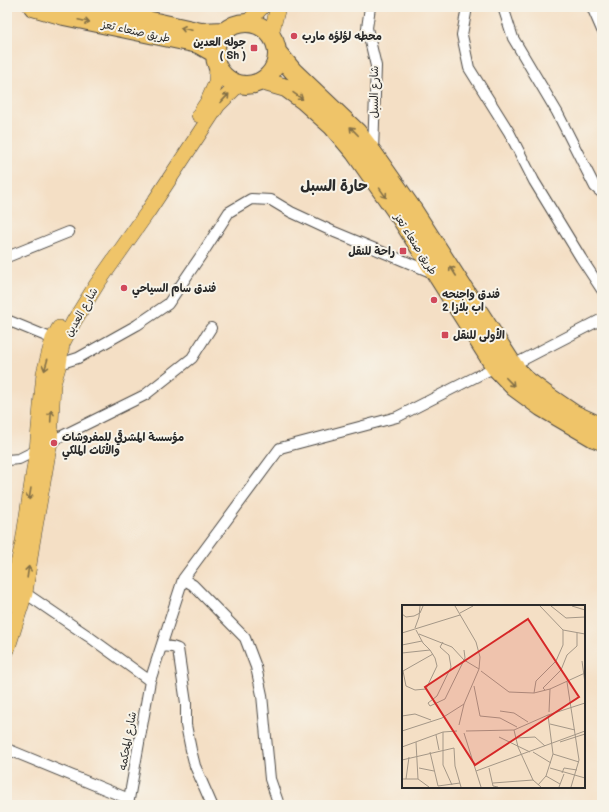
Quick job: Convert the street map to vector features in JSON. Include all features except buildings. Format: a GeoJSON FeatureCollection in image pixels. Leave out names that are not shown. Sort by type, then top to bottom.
{"type":"FeatureCollection","features":[{"type":"Feature","properties":{"kind":"highway","name":"طريق صنعاء تعز"},"geometry":{"type":"LineString","coordinates":[[33,7],[64,16],[198,44],[216,60]]}},
{"type":"Feature","properties":{"kind":"highway","name":"طريق صنعاء تعز"},"geometry":{"type":"LineString","coordinates":[[88,7],[201,32],[224,31]]}},
{"type":"Feature","properties":{"kind":"highway"},"geometry":{"type":"LineString","coordinates":[[248,22],[265,28],[271,34],[276,43],[278,53],[276,63],[271,73],[262,81],[246,86],[226,78],[216,60],[216,45],[224,31],[239,23],[248,22]]}},
{"type":"Feature","properties":{"kind":"highway","name":"طريق صنعاء تعز"},"geometry":{"type":"LineString","coordinates":[[278,53],[293,71],[357,132],[373,153],[413,210],[513,365],[525,380],[574,414],[602,427]]}},
{"type":"Feature","properties":{"kind":"highway","name":"طريق صنعاء تعز"},"geometry":{"type":"LineString","coordinates":[[262,81],[286,88],[304,101],[332,126],[355,153],[400,217],[495,367],[515,388],[541,407],[594,438],[602,441]]}},
{"type":"Feature","properties":{"kind":"main road"},"geometry":{"type":"LineString","coordinates":[[248,22],[262,7]]}},
{"type":"Feature","properties":{"kind":"main road"},"geometry":{"type":"LineString","coordinates":[[271,34],[278,7]]}},
{"type":"Feature","properties":{"kind":"main road","name":"شارع العدين"},"geometry":{"type":"LineString","coordinates":[[7,604],[11,580],[23,542],[37,450],[44,373],[53,339],[66,314],[88,280],[208,101],[216,83],[216,60]]}},
{"type":"Feature","properties":{"kind":"main road","name":"شارع العدين"},"geometry":{"type":"LineString","coordinates":[[7,650],[25,593],[50,442],[53,384],[59,364],[62,344],[74,321],[97,284],[147,213],[218,105],[238,84]]}},
{"type":"Feature","properties":{"kind":"street","name":"شارع السبل"},"geometry":{"type":"LineString","coordinates":[[370,7],[367,28],[376,66],[373,153]]}},
{"type":"Feature","properties":{"kind":"street"},"geometry":{"type":"LineString","coordinates":[[467,7],[462,35],[469,68],[509,132],[542,194],[602,290]]}},
{"type":"Feature","properties":{"kind":"street"},"geometry":{"type":"LineString","coordinates":[[503,7],[513,38],[557,112],[595,187],[602,193]]}},
{"type":"Feature","properties":{"kind":"street"},"geometry":{"type":"LineString","coordinates":[[592,7],[602,30]]}},
{"type":"Feature","properties":{"kind":"street"},"geometry":{"type":"LineString","coordinates":[[59,364],[78,358],[137,325],[168,304],[229,212],[251,199],[271,200],[291,212],[332,231],[435,274]]}},
{"type":"Feature","properties":{"kind":"street"},"geometry":{"type":"LineString","coordinates":[[7,257],[69,232]]}},
{"type":"Feature","properties":{"kind":"street"},"geometry":{"type":"LineString","coordinates":[[513,365],[602,319]]}},
{"type":"Feature","properties":{"kind":"street"},"geometry":{"type":"LineString","coordinates":[[7,320],[53,339]]}},
{"type":"Feature","properties":{"kind":"street"},"geometry":{"type":"LineString","coordinates":[[50,442],[145,395],[192,358],[211,328]]}},
{"type":"Feature","properties":{"kind":"street","name":"شارع المحكمه"},"geometry":{"type":"LineString","coordinates":[[129,802],[150,681],[184,579],[280,448],[397,417],[495,367]]}},
{"type":"Feature","properties":{"kind":"street"},"geometry":{"type":"LineString","coordinates":[[7,460],[19,459],[37,450]]}},
{"type":"Feature","properties":{"kind":"street"},"geometry":{"type":"LineString","coordinates":[[184,579],[193,585],[245,638],[256,667],[262,696],[270,779],[279,805]]}},
{"type":"Feature","properties":{"kind":"street"},"geometry":{"type":"LineString","coordinates":[[25,593],[150,681]]}},
{"type":"Feature","properties":{"kind":"street"},"geometry":{"type":"LineString","coordinates":[[161,647],[169,646],[178,649],[186,704],[186,725],[190,744],[195,766],[212,805]]}},
{"type":"Feature","properties":{"kind":"street"},"geometry":{"type":"LineString","coordinates":[[7,748],[129,802]]}},
{"type":"Feature","properties":{"kind":"place","name":"محطه لؤلؤه مارب"},"geometry":{"type":"Point","coordinates":[294,36]}},
{"type":"Feature","properties":{"kind":"place","name":"جوله العدين ( Sh )"},"geometry":{"type":"Point","coordinates":[254,48]}},
{"type":"Feature","properties":{"kind":"place","name":"راحة للنقل"},"geometry":{"type":"Point","coordinates":[403,251]}},
{"type":"Feature","properties":{"kind":"place","name":"فندق سام السياحي"},"geometry":{"type":"Point","coordinates":[124,288]}},
{"type":"Feature","properties":{"kind":"place","name":"فندق واجنحه اب بلازا 2"},"geometry":{"type":"Point","coordinates":[434,300]}},
{"type":"Feature","properties":{"kind":"place","name":"الأولى للنقل"},"geometry":{"type":"Point","coordinates":[445,335]}},
{"type":"Feature","properties":{"kind":"place","name":"مؤسسة المشرقي للمفروشات والأثاث الملكي"},"geometry":{"type":"Point","coordinates":[54,443]}},
{"type":"Feature","properties":{"kind":"district","name":"حارة السبل"},"geometry":{"type":"Point","coordinates":[334,186]}}]}
